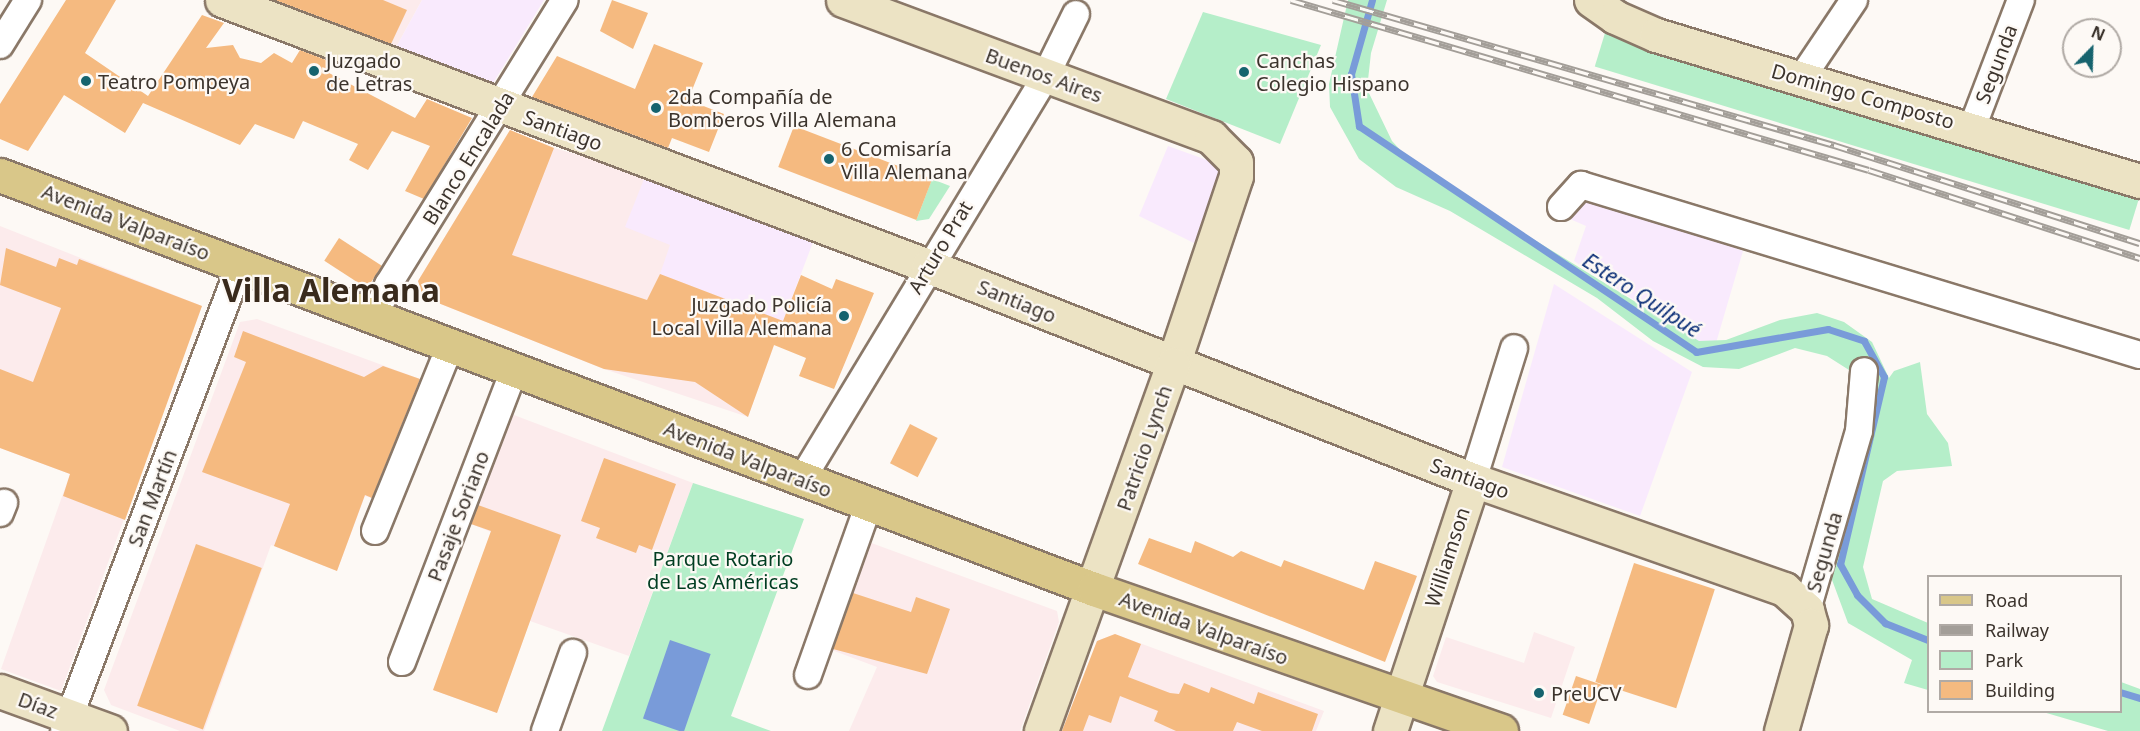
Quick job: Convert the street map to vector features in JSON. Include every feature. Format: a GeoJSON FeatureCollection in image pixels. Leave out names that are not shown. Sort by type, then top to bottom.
{"type":"FeatureCollection","features":[{"type":"Feature","properties":{"kind":"main road","name":"Avenida Valparaíso"},"geometry":{"type":"LineString","coordinates":[[0,175],[1094,589],[1401,699],[1501,731]]}},
{"type":"Feature","properties":{"kind":"street"},"geometry":{"type":"LineString","coordinates":[[0,45],[28,0]]}},
{"type":"Feature","properties":{"kind":"street","name":"Santiago"},"geometry":{"type":"LineString","coordinates":[[222,0],[928,266],[1473,480],[1784,589],[1807,610]]}},
{"type":"Feature","properties":{"kind":"street","name":"Blanco Encalada"},"geometry":{"type":"LineString","coordinates":[[375,317],[388,285],[565,0]]}},
{"type":"Feature","properties":{"kind":"street","name":"Buenos Aires"},"geometry":{"type":"LineString","coordinates":[[843,0],[1211,137],[1236,162]]}},
{"type":"Feature","properties":{"kind":"street"},"geometry":{"type":"LineString","coordinates":[[1801,79],[1854,0]]}},
{"type":"Feature","properties":{"kind":"street","name":"Segunda"},"geometry":{"type":"LineString","coordinates":[[1972,128],[2020,0]]}},
{"type":"Feature","properties":{"kind":"street","name":"Domingo Composto"},"geometry":{"type":"LineString","coordinates":[[1612,6],[1801,79],[1972,128],[2140,181]]}},
{"type":"Feature","properties":{"kind":"street","name":"Arturo Prat"},"geometry":{"type":"LineString","coordinates":[[802,479],[928,266],[1045,77],[1076,14]]}},
{"type":"Feature","properties":{"kind":"street","name":"Patricio Lynch"},"geometry":{"type":"LineString","coordinates":[[1041,731],[1094,589],[1173,364],[1236,176],[1236,162]]}},
{"type":"Feature","properties":{"kind":"street"},"geometry":{"type":"LineString","coordinates":[[1561,207],[1581,185],[2140,355]]}},
{"type":"Feature","properties":{"kind":"street","name":"San Martín"},"geometry":{"type":"LineString","coordinates":[[67,723],[240,266]]}},
{"type":"Feature","properties":{"kind":"street"},"geometry":{"type":"LineString","coordinates":[[375,531],[450,346]]}},
{"type":"Feature","properties":{"kind":"street","name":"Williamson"},"geometry":{"type":"LineString","coordinates":[[1390,731],[1514,348]]}},
{"type":"Feature","properties":{"kind":"street","name":"Pasaje Soriano"},"geometry":{"type":"LineString","coordinates":[[402,662],[514,370]]}},
{"type":"Feature","properties":{"kind":"street","name":"Segunda"},"geometry":{"type":"LineString","coordinates":[[1781,731],[1810,638],[1807,610],[1859,431],[1864,371]]}},
{"type":"Feature","properties":{"kind":"street"},"geometry":{"type":"LineString","coordinates":[[808,675],[869,504]]}},
{"type":"Feature","properties":{"kind":"street"},"geometry":{"type":"LineString","coordinates":[[545,731],[573,652]]}},
{"type":"Feature","properties":{"kind":"street","name":"Díaz"},"geometry":{"type":"LineString","coordinates":[[0,691],[67,723],[110,731]]}},
{"type":"Feature","properties":{"kind":"shaded area"},"geometry":{"type":"Polygon","coordinates":[[[269,0],[422,0],[394,51],[269,0]]]}},
{"type":"Feature","properties":{"kind":"shaded area"},"geometry":{"type":"Polygon","coordinates":[[[422,0],[544,0],[490,88],[394,51],[422,0]]]}},
{"type":"Feature","properties":{"kind":"shaded area"},"geometry":{"type":"Polygon","coordinates":[[[510,130],[554,148],[646,174],[671,245],[783,321],[748,417],[604,369],[423,297],[418,281],[510,130]]]}},
{"type":"Feature","properties":{"kind":"shaded area"},"geometry":{"type":"Polygon","coordinates":[[[1168,146],[1218,164],[1224,176],[1198,245],[1139,216],[1168,146]]]}},
{"type":"Feature","properties":{"kind":"shaded area"},"geometry":{"type":"Polygon","coordinates":[[[646,174],[815,237],[783,321],[660,274],[670,245],[625,227],[646,174]]]}},
{"type":"Feature","properties":{"kind":"shaded area"},"geometry":{"type":"Polygon","coordinates":[[[1599,195],[1743,251],[1716,343],[1702,344],[1574,261],[1586,226],[1570,219],[1577,203],[1599,195]]]}},
{"type":"Feature","properties":{"kind":"shaded area"},"geometry":{"type":"Polygon","coordinates":[[[0,226],[202,306],[61,691],[1,669],[70,474],[0,448],[0,226]]]}},
{"type":"Feature","properties":{"kind":"shaded area"},"geometry":{"type":"Polygon","coordinates":[[[1554,284],[1692,372],[1640,516],[1502,467],[1554,284]]]}},
{"type":"Feature","properties":{"kind":"shaded area"},"geometry":{"type":"Polygon","coordinates":[[[257,319],[431,383],[384,502],[365,496],[337,571],[271,545],[204,731],[180,731],[111,705],[104,690],[240,322],[257,319]]]}},
{"type":"Feature","properties":{"kind":"shaded area"},"geometry":{"type":"Polygon","coordinates":[[[506,412],[693,483],[629,656],[530,621],[497,713],[433,690],[491,532],[471,524],[506,412]]]}},
{"type":"Feature","properties":{"kind":"shaded area"},"geometry":{"type":"Polygon","coordinates":[[[866,541],[1057,611],[1059,622],[1020,731],[849,731],[877,667],[829,649],[866,541]]]}},
{"type":"Feature","properties":{"kind":"shaded area"},"geometry":{"type":"Polygon","coordinates":[[[1534,632],[1575,647],[1551,718],[1437,682],[1433,676],[1446,637],[1524,663],[1534,632]]]}},
{"type":"Feature","properties":{"kind":"shaded area"},"geometry":{"type":"Polygon","coordinates":[[[1115,634],[1324,711],[1316,731],[1062,731],[1097,641],[1115,634]]]}},
{"type":"Feature","properties":{"kind":"green space"},"geometry":{"type":"Polygon","coordinates":[[[1348,0],[1387,0],[1371,53],[1367,89],[1392,141],[1416,167],[1699,341],[1726,340],[1780,320],[1817,313],[1844,322],[1872,342],[1889,378],[1894,371],[1920,362],[1927,414],[1948,443],[1952,466],[1897,471],[1883,481],[1863,567],[1872,599],[1927,623],[1927,690],[1904,683],[1912,660],[1848,623],[1825,561],[1858,420],[1849,370],[1827,356],[1795,348],[1739,369],[1703,367],[1653,341],[1597,298],[1450,211],[1396,187],[1359,159],[1330,107],[1329,84],[1348,0]]]}},
{"type":"Feature","properties":{"kind":"green space","name":"Canchas Colegio Hispano"},"geometry":{"type":"Polygon","coordinates":[[[1203,12],[1321,45],[1280,144],[1166,99],[1203,12]]]}},
{"type":"Feature","properties":{"kind":"green space"},"geometry":{"type":"Polygon","coordinates":[[[1605,33],[2140,196],[2129,230],[1595,66],[1605,33]]]}},
{"type":"Feature","properties":{"kind":"green space"},"geometry":{"type":"Polygon","coordinates":[[[932,179],[950,186],[929,219],[916,221],[932,179]]]}},
{"type":"Feature","properties":{"kind":"green space","name":"Parque Rotario de Las Américas"},"geometry":{"type":"Polygon","coordinates":[[[693,483],[804,519],[731,716],[771,731],[602,731],[693,483]]]}},
{"type":"Feature","properties":{"kind":"green space"},"geometry":{"type":"Polygon","coordinates":[[[2122,682],[2140,689],[2140,731],[2108,731],[2046,713],[2122,713],[2122,682]]]}},
{"type":"Feature","properties":{"kind":"water"},"geometry":{"type":"Polygon","coordinates":[[[670,640],[711,654],[684,731],[643,718],[670,640]]]}},
{"type":"Feature","properties":{"kind":"building"},"geometry":{"type":"Polygon","coordinates":[[[66,0],[116,0],[85,53],[148,96],[202,15],[224,23],[206,48],[233,45],[240,58],[261,63],[274,53],[292,63],[300,50],[334,63],[329,73],[415,118],[427,99],[472,118],[424,199],[405,191],[430,146],[392,131],[368,170],[349,160],[358,144],[303,121],[294,139],[255,124],[240,145],[143,103],[125,133],[64,95],[28,151],[0,139],[0,104],[66,0]]]}},
{"type":"Feature","properties":{"kind":"building"},"geometry":{"type":"Polygon","coordinates":[[[275,0],[383,0],[407,10],[391,44],[275,0]]]}},
{"type":"Feature","properties":{"kind":"building"},"geometry":{"type":"Polygon","coordinates":[[[612,0],[648,13],[633,49],[600,31],[612,0]]]}},
{"type":"Feature","properties":{"kind":"building"},"geometry":{"type":"Polygon","coordinates":[[[654,44],[703,63],[688,100],[724,114],[709,152],[672,138],[668,148],[532,97],[557,56],[635,89],[654,44]]]}},
{"type":"Feature","properties":{"kind":"building"},"geometry":{"type":"Polygon","coordinates":[[[794,126],[932,179],[916,220],[778,167],[794,126]]]}},
{"type":"Feature","properties":{"kind":"building"},"geometry":{"type":"Polygon","coordinates":[[[510,130],[554,148],[512,255],[647,300],[660,274],[783,321],[801,275],[832,289],[836,279],[874,293],[834,389],[799,376],[806,358],[774,345],[748,417],[695,382],[604,369],[423,297],[418,281],[510,130]]]}},
{"type":"Feature","properties":{"kind":"building"},"geometry":{"type":"Polygon","coordinates":[[[339,238],[382,266],[367,288],[324,261],[339,238]]]}},
{"type":"Feature","properties":{"kind":"building"},"geometry":{"type":"Polygon","coordinates":[[[6,248],[56,267],[59,258],[77,265],[79,259],[202,306],[125,520],[63,496],[70,474],[0,448],[0,369],[33,382],[61,308],[0,285],[6,248]]]}},
{"type":"Feature","properties":{"kind":"building"},"geometry":{"type":"Polygon","coordinates":[[[243,331],[364,377],[383,366],[420,379],[372,498],[365,495],[337,571],[274,546],[290,504],[202,472],[246,362],[234,357],[243,331]]]}},
{"type":"Feature","properties":{"kind":"building"},"geometry":{"type":"Polygon","coordinates":[[[910,424],[938,438],[918,477],[890,463],[910,424]]]}},
{"type":"Feature","properties":{"kind":"building"},"geometry":{"type":"Polygon","coordinates":[[[604,458],[676,484],[652,550],[639,545],[636,553],[596,538],[600,528],[581,521],[604,458]]]}},
{"type":"Feature","properties":{"kind":"building"},"geometry":{"type":"Polygon","coordinates":[[[478,505],[561,535],[497,713],[433,690],[491,531],[471,524],[478,505]]]}},
{"type":"Feature","properties":{"kind":"building"},"geometry":{"type":"Polygon","coordinates":[[[1149,538],[1191,553],[1195,541],[1233,557],[1241,551],[1281,567],[1284,560],[1364,590],[1375,561],[1417,576],[1385,662],[1138,564],[1149,538]]]}},
{"type":"Feature","properties":{"kind":"building"},"geometry":{"type":"Polygon","coordinates":[[[196,544],[262,568],[203,730],[137,706],[196,544]]]}},
{"type":"Feature","properties":{"kind":"building"},"geometry":{"type":"Polygon","coordinates":[[[1634,563],[1715,589],[1676,708],[1595,682],[1634,563]]]}},
{"type":"Feature","properties":{"kind":"building"},"geometry":{"type":"Polygon","coordinates":[[[853,593],[911,612],[916,597],[950,609],[927,674],[833,649],[853,593]]]}},
{"type":"Feature","properties":{"kind":"building"},"geometry":{"type":"Polygon","coordinates":[[[1115,634],[1141,644],[1128,677],[1170,693],[1179,694],[1184,683],[1209,693],[1211,687],[1254,704],[1258,692],[1318,714],[1312,731],[1262,731],[1237,722],[1233,731],[1176,731],[1154,721],[1158,711],[1120,696],[1111,723],[1089,715],[1083,731],[1062,731],[1097,641],[1115,634]]]}},
{"type":"Feature","properties":{"kind":"building"},"geometry":{"type":"Polygon","coordinates":[[[1576,676],[1602,685],[1589,724],[1563,715],[1576,676]]]}},
{"type":"Feature","properties":{"kind":"waterway","name":"Estero Quilpué"},"geometry":{"type":"LineString","coordinates":[[1372,0],[1351,74],[1359,126],[1696,352],[1828,329],[1864,341],[1884,377],[1840,564],[1857,595],[1885,623],[1927,640]]}},
{"type":"Feature","properties":{"kind":"waterway","name":"Estero Quilpué"},"geometry":{"type":"LineString","coordinates":[[2122,693],[2140,698]]}},
{"type":"Feature","properties":{"kind":"railway"},"geometry":{"type":"LineString","coordinates":[[1291,0],[1869,170],[2140,258]]}},
{"type":"Feature","properties":{"kind":"railway"},"geometry":{"type":"LineString","coordinates":[[1333,0],[1834,145],[2140,243]]}},
{"type":"Feature","properties":{"kind":"place","name":"Juzgado de Letras"},"geometry":{"type":"Point","coordinates":[314,71]}},
{"type":"Feature","properties":{"kind":"place","name":"Canchas Colegio Hispano"},"geometry":{"type":"Point","coordinates":[1244,72]}},
{"type":"Feature","properties":{"kind":"place","name":"Teatro Pompeya"},"geometry":{"type":"Point","coordinates":[86,81]}},
{"type":"Feature","properties":{"kind":"place","name":"2da Compañía de Bomberos Villa Alemana"},"geometry":{"type":"Point","coordinates":[656,108]}},
{"type":"Feature","properties":{"kind":"place","name":"6 Comisaría Villa Alemana"},"geometry":{"type":"Point","coordinates":[829,159]}},
{"type":"Feature","properties":{"kind":"place","name":"Juzgado Policía Local Villa Alemana"},"geometry":{"type":"Point","coordinates":[844,316]}},
{"type":"Feature","properties":{"kind":"place","name":"PreUCV"},"geometry":{"type":"Point","coordinates":[1539,693]}},
{"type":"Feature","properties":{"kind":"district","name":"Villa Alemana"},"geometry":{"type":"Point","coordinates":[331,290]}}]}
